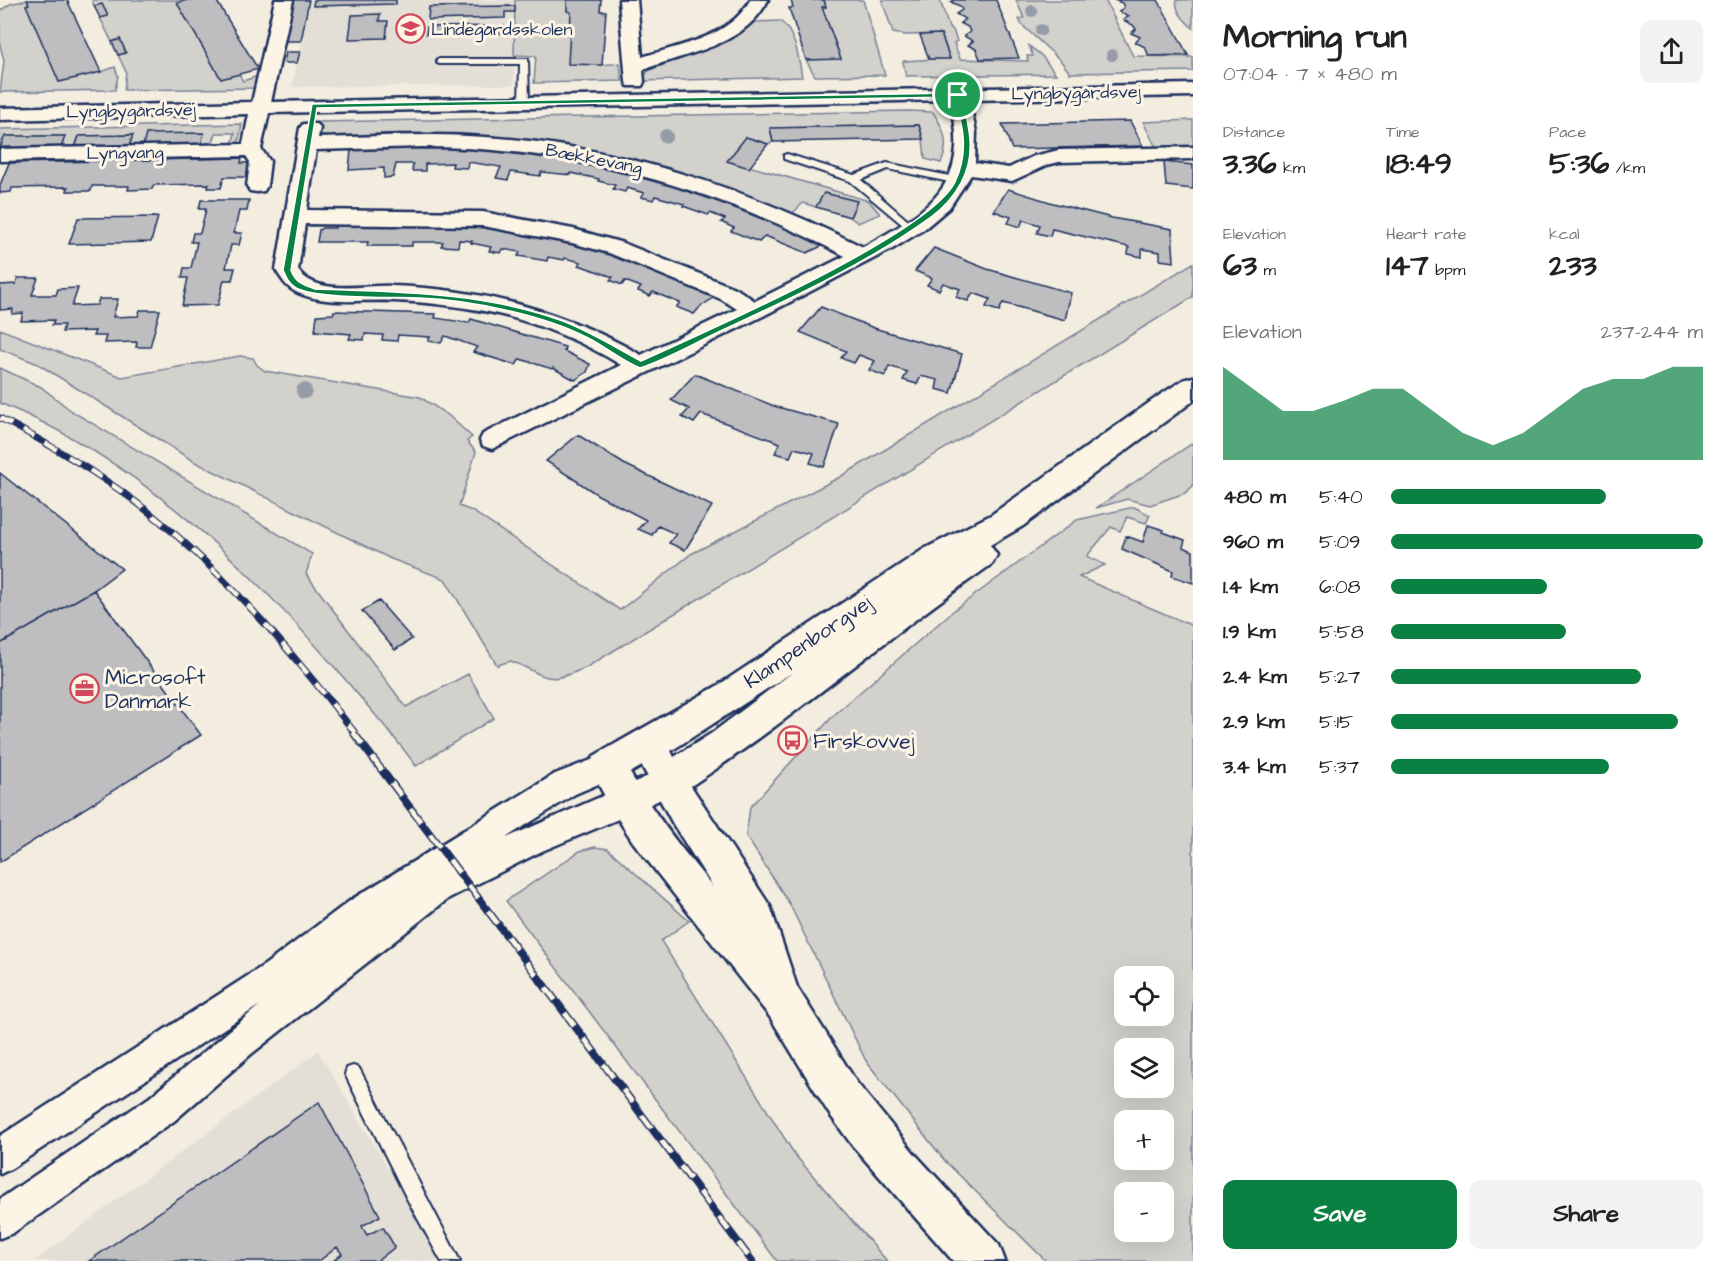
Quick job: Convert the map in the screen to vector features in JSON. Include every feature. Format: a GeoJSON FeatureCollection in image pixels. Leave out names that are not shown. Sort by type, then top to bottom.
{"type":"FeatureCollection","features":[{"type":"Feature","properties":{"kind":"street"},"geometry":{"type":"LineString","coordinates":[[256,186],[260,161],[250,150],[284,0]]}},
{"type":"Feature","properties":{"kind":"street"},"geometry":{"type":"LineString","coordinates":[[628,0],[636,101]]}},
{"type":"Feature","properties":{"kind":"street"},"geometry":{"type":"LineString","coordinates":[[634,67],[651,59],[702,44],[728,32],[757,8],[759,0]]}},
{"type":"Feature","properties":{"kind":"street","name":"Lyngbygårdsvej"},"geometry":{"type":"LineString","coordinates":[[0,114],[1193,90]]}},
{"type":"Feature","properties":{"kind":"street"},"geometry":{"type":"LineString","coordinates":[[492,440],[640,365],[755,311],[863,256],[910,228],[942,203],[961,174],[968,133],[958,95]]}},
{"type":"Feature","properties":{"kind":"street"},"geometry":{"type":"LineString","coordinates":[[314,106],[287,270],[290,278],[299,286],[327,293],[389,293],[456,299],[526,313],[590,336],[640,365]]}},
{"type":"Feature","properties":{"kind":"street","name":"Bækkevang"},"geometry":{"type":"LineString","coordinates":[[308,144],[489,143],[615,160],[698,183],[731,195],[811,228],[863,256]]}},
{"type":"Feature","properties":{"kind":"street","name":"Lyngvang"},"geometry":{"type":"LineString","coordinates":[[0,155],[250,150]]}},
{"type":"Feature","properties":{"kind":"street"},"geometry":{"type":"LineString","coordinates":[[961,174],[1012,175],[1041,160],[1059,156],[1193,153]]}},
{"type":"Feature","properties":{"kind":"street"},"geometry":{"type":"LineString","coordinates":[[295,217],[483,219],[573,236],[616,248],[729,294],[755,311]]}},
{"type":"Feature","properties":{"kind":"street","name":"Klampenborgvej"},"geometry":{"type":"LineString","coordinates":[[607,767],[648,746],[927,563],[1010,519],[1163,406],[1193,387]]}},
{"type":"Feature","properties":{"kind":"street","name":"Klampenborgvej"},"geometry":{"type":"LineString","coordinates":[[669,780],[724,744],[908,605],[980,555],[1010,519]]}},
{"type":"Feature","properties":{"kind":"street"},"geometry":{"type":"LineString","coordinates":[[648,746],[686,812],[756,919],[785,1004]]}},
{"type":"Feature","properties":{"kind":"street"},"geometry":{"type":"LineString","coordinates":[[0,1156],[277,975],[362,911],[565,784],[607,767],[625,802],[719,925],[785,1004],[850,1109],[983,1261]]}},
{"type":"Feature","properties":{"kind":"street"},"geometry":{"type":"LineString","coordinates":[[0,1220],[162,1109],[238,1043],[438,887],[531,841],[625,802],[669,780]]}},
{"type":"Feature","properties":{"kind":"lane"},"geometry":{"type":"LineString","coordinates":[[440,62],[525,62],[524,103]]}},
{"type":"Feature","properties":{"kind":"lane"},"geometry":{"type":"LineString","coordinates":[[787,157],[854,179],[910,228]]}},
{"type":"Feature","properties":{"kind":"lane"},"geometry":{"type":"LineString","coordinates":[[854,179],[887,166],[961,174]]}},
{"type":"Feature","properties":{"kind":"lane"},"geometry":{"type":"LineString","coordinates":[[353,1074],[412,1191],[452,1261]]}},
{"type":"Feature","properties":{"kind":"shaded area"},"geometry":{"type":"Polygon","coordinates":[[[27,0],[29,4],[26,5],[101,72],[115,67],[118,76],[115,90],[0,92],[4,61],[0,45],[0,11],[10,4],[27,0]]]}},
{"type":"Feature","properties":{"kind":"shaded area"},"geometry":{"type":"Polygon","coordinates":[[[92,0],[187,0],[178,3],[221,79],[239,74],[243,81],[261,75],[258,88],[124,90],[126,72],[118,55],[126,52],[120,39],[112,42],[100,18],[108,16],[102,4],[94,6],[92,0]]]}},
{"type":"Feature","properties":{"kind":"shaded area","name":"Lindegårdsskolen"},"geometry":{"type":"Polygon","coordinates":[[[311,0],[515,0],[514,85],[292,87],[311,0]]]}},
{"type":"Feature","properties":{"kind":"shaded area"},"geometry":{"type":"Polygon","coordinates":[[[515,0],[567,0],[567,11],[571,12],[602,65],[620,63],[622,81],[534,83],[536,56],[514,55],[515,0]]]}},
{"type":"Feature","properties":{"kind":"shaded area"},"geometry":{"type":"Polygon","coordinates":[[[824,0],[863,0],[885,75],[815,76],[806,60],[841,58],[822,7],[826,7],[824,0]]]}},
{"type":"Feature","properties":{"kind":"shaded area"},"geometry":{"type":"Polygon","coordinates":[[[882,0],[940,0],[949,28],[953,30],[957,41],[954,43],[960,59],[1028,61],[1027,56],[1033,56],[1029,46],[1041,55],[1056,74],[906,76],[904,61],[950,58],[941,34],[893,33],[882,0]]]}},
{"type":"Feature","properties":{"kind":"shaded area"},"geometry":{"type":"Polygon","coordinates":[[[1016,0],[1105,0],[1133,56],[1193,57],[1193,71],[1070,73],[1060,60],[1022,25],[1019,19],[1024,18],[1016,0]]]}},
{"type":"Feature","properties":{"kind":"shaded area"},"geometry":{"type":"Polygon","coordinates":[[[1177,0],[1193,0],[1193,28],[1179,12],[1177,0]]]}},
{"type":"Feature","properties":{"kind":"shaded area"},"geometry":{"type":"Polygon","coordinates":[[[780,21],[793,38],[802,77],[643,81],[647,72],[656,67],[714,46],[739,34],[754,22],[780,21]]]}},
{"type":"Feature","properties":{"kind":"shaded area"},"geometry":{"type":"Polygon","coordinates":[[[933,112],[937,118],[943,130],[945,143],[941,163],[925,159],[919,125],[771,128],[773,142],[768,144],[746,137],[728,160],[869,201],[880,214],[858,223],[850,217],[857,201],[824,193],[816,207],[803,203],[792,214],[651,164],[568,147],[499,141],[326,139],[319,133],[320,122],[933,112]]]}},
{"type":"Feature","properties":{"kind":"shaded area"},"geometry":{"type":"Polygon","coordinates":[[[1193,120],[1193,147],[1156,147],[1143,122],[1193,120]]]}},
{"type":"Feature","properties":{"kind":"shaded area"},"geometry":{"type":"Polygon","coordinates":[[[242,124],[238,145],[232,145],[235,133],[216,133],[212,145],[201,145],[147,134],[143,146],[129,147],[132,135],[79,136],[74,148],[61,148],[65,136],[6,136],[0,147],[0,129],[242,124]]]}},
{"type":"Feature","properties":{"kind":"shaded area"},"geometry":{"type":"Polygon","coordinates":[[[1193,263],[1193,297],[587,667],[555,678],[541,675],[511,661],[497,665],[445,579],[391,559],[195,462],[38,364],[0,349],[0,329],[122,377],[240,356],[253,358],[257,365],[265,371],[420,397],[448,415],[472,437],[467,441],[476,452],[459,506],[472,511],[620,610],[691,554],[840,477],[1193,263]]]}},
{"type":"Feature","properties":{"kind":"shaded area"},"geometry":{"type":"Polygon","coordinates":[[[0,368],[41,387],[73,412],[312,554],[306,574],[406,707],[468,674],[494,718],[416,766],[381,721],[307,636],[230,557],[188,520],[99,454],[51,427],[0,403],[0,368]]]}},
{"type":"Feature","properties":{"kind":"shaded area"},"geometry":{"type":"Polygon","coordinates":[[[1193,443],[1193,486],[1185,493],[1150,505],[1127,499],[1096,508],[1193,443]]]}},
{"type":"Feature","properties":{"kind":"shaded area"},"geometry":{"type":"Polygon","coordinates":[[[1134,507],[1150,515],[1146,523],[1127,517],[1120,531],[1111,527],[1087,556],[1105,565],[1079,577],[1193,626],[1193,1261],[1046,1261],[945,1161],[866,1061],[789,903],[746,836],[750,807],[834,715],[953,611],[1077,520],[1134,507]]]}},
{"type":"Feature","properties":{"kind":"shaded area"},"geometry":{"type":"Polygon","coordinates":[[[595,847],[608,849],[689,921],[661,941],[795,1155],[887,1261],[777,1261],[506,901],[580,851],[595,847]]]}},
{"type":"Feature","properties":{"kind":"shaded area"},"geometry":{"type":"Polygon","coordinates":[[[318,1051],[441,1257],[440,1261],[34,1261],[318,1051]]]}},
{"type":"Feature","properties":{"kind":"building"},"geometry":{"type":"Polygon","coordinates":[[[27,0],[67,0],[101,72],[59,82],[26,5],[29,4],[27,0]]]}},
{"type":"Feature","properties":{"kind":"building"},"geometry":{"type":"Polygon","coordinates":[[[187,0],[216,0],[258,69],[221,79],[177,3],[187,0]]]}},
{"type":"Feature","properties":{"kind":"building"},"geometry":{"type":"Polygon","coordinates":[[[291,0],[309,0],[301,41],[283,41],[291,0]]]}},
{"type":"Feature","properties":{"kind":"building"},"geometry":{"type":"Polygon","coordinates":[[[314,0],[396,0],[396,4],[313,6],[314,0]]]}},
{"type":"Feature","properties":{"kind":"building"},"geometry":{"type":"Polygon","coordinates":[[[567,0],[601,0],[600,11],[606,11],[602,65],[568,64],[571,12],[567,11],[567,0]]]}},
{"type":"Feature","properties":{"kind":"building"},"geometry":{"type":"Polygon","coordinates":[[[791,0],[824,0],[826,7],[822,7],[841,59],[806,60],[789,8],[793,8],[791,0]]]}},
{"type":"Feature","properties":{"kind":"building"},"geometry":{"type":"Polygon","coordinates":[[[954,0],[996,0],[1019,58],[980,59],[976,49],[968,45],[973,41],[964,36],[970,32],[968,27],[960,23],[965,19],[956,14],[962,10],[960,6],[951,2],[954,0]]]}},
{"type":"Feature","properties":{"kind":"building"},"geometry":{"type":"Polygon","coordinates":[[[1114,0],[1158,0],[1188,55],[1149,56],[1145,47],[1135,42],[1140,37],[1131,33],[1136,29],[1123,20],[1129,16],[1119,12],[1124,7],[1122,3],[1114,0]]]}},
{"type":"Feature","properties":{"kind":"building"},"geometry":{"type":"Polygon","coordinates":[[[102,4],[108,16],[100,18],[94,6],[102,4]]]}},
{"type":"Feature","properties":{"kind":"building"},"geometry":{"type":"Polygon","coordinates":[[[515,6],[515,12],[505,12],[505,18],[428,20],[429,7],[515,6]]]}},
{"type":"Feature","properties":{"kind":"building"},"geometry":{"type":"Polygon","coordinates":[[[380,14],[379,21],[388,21],[386,38],[349,39],[352,15],[380,14]]]}},
{"type":"Feature","properties":{"kind":"building"},"geometry":{"type":"Polygon","coordinates":[[[504,26],[504,33],[426,34],[427,27],[504,26]]]}},
{"type":"Feature","properties":{"kind":"building"},"geometry":{"type":"Polygon","coordinates":[[[941,34],[950,59],[929,59],[920,35],[941,34]]]}},
{"type":"Feature","properties":{"kind":"building"},"geometry":{"type":"Polygon","coordinates":[[[120,39],[126,53],[118,55],[112,42],[120,39]]]}},
{"type":"Feature","properties":{"kind":"building"},"geometry":{"type":"Polygon","coordinates":[[[286,52],[300,52],[297,63],[284,63],[286,52]]]}},
{"type":"Feature","properties":{"kind":"building"},"geometry":{"type":"Polygon","coordinates":[[[1130,121],[1143,146],[1012,149],[1002,124],[1130,121]]]}},
{"type":"Feature","properties":{"kind":"building"},"geometry":{"type":"Polygon","coordinates":[[[919,125],[923,139],[773,142],[770,128],[919,125]]]}},
{"type":"Feature","properties":{"kind":"building"},"geometry":{"type":"Polygon","coordinates":[[[204,133],[201,145],[143,146],[146,134],[204,133]]]}},
{"type":"Feature","properties":{"kind":"building"},"geometry":{"type":"Polygon","coordinates":[[[133,135],[129,147],[75,148],[79,136],[133,135]]]}},
{"type":"Feature","properties":{"kind":"building"},"geometry":{"type":"Polygon","coordinates":[[[5,136],[65,136],[61,148],[0,148],[5,136]]]}},
{"type":"Feature","properties":{"kind":"building"},"geometry":{"type":"Polygon","coordinates":[[[746,137],[768,144],[749,168],[727,161],[746,137]]]}},
{"type":"Feature","properties":{"kind":"building"},"geometry":{"type":"Polygon","coordinates":[[[456,146],[456,148],[488,150],[489,147],[577,161],[695,186],[826,244],[807,253],[765,236],[759,242],[731,231],[734,228],[721,222],[725,219],[710,213],[708,215],[683,206],[684,204],[655,196],[653,200],[641,197],[644,193],[627,188],[625,192],[613,189],[615,185],[571,173],[571,175],[541,172],[540,176],[511,172],[508,180],[496,178],[501,167],[468,162],[467,168],[452,167],[453,163],[425,164],[425,171],[412,171],[413,164],[396,164],[393,177],[384,178],[384,168],[349,170],[351,150],[456,146]]]}},
{"type":"Feature","properties":{"kind":"building"},"geometry":{"type":"Polygon","coordinates":[[[242,158],[241,163],[250,163],[247,177],[224,177],[221,188],[208,188],[209,184],[154,185],[152,189],[128,190],[129,186],[92,186],[91,191],[67,191],[68,187],[12,188],[11,192],[0,193],[0,185],[9,163],[242,158]]]}},
{"type":"Feature","properties":{"kind":"building"},"geometry":{"type":"Polygon","coordinates":[[[1164,162],[1193,165],[1193,189],[1166,186],[1164,162]]]}},
{"type":"Feature","properties":{"kind":"building"},"geometry":{"type":"Polygon","coordinates":[[[1008,189],[1112,218],[1172,229],[1174,262],[1160,260],[1160,252],[1142,249],[1142,257],[1128,254],[1129,247],[1052,229],[1050,236],[1037,233],[1040,225],[1023,220],[1020,227],[1008,223],[1011,217],[994,211],[1008,189]]]}},
{"type":"Feature","properties":{"kind":"building"},"geometry":{"type":"Polygon","coordinates":[[[824,193],[857,201],[850,217],[816,207],[824,193]]]}},
{"type":"Feature","properties":{"kind":"building"},"geometry":{"type":"Polygon","coordinates":[[[201,200],[249,200],[247,211],[239,211],[234,233],[242,233],[239,245],[231,245],[226,268],[235,268],[232,280],[224,280],[218,305],[182,306],[188,278],[182,278],[184,268],[191,268],[197,242],[191,242],[193,233],[200,233],[206,209],[199,209],[201,200]]]}},
{"type":"Feature","properties":{"kind":"building"},"geometry":{"type":"Polygon","coordinates":[[[158,217],[151,242],[69,244],[78,218],[158,217]]]}},
{"type":"Feature","properties":{"kind":"building"},"geometry":{"type":"Polygon","coordinates":[[[352,222],[479,227],[481,224],[572,241],[571,243],[608,254],[611,252],[715,297],[694,314],[676,307],[680,303],[653,292],[650,296],[638,291],[641,287],[625,281],[622,285],[610,280],[613,277],[579,265],[581,262],[548,257],[547,261],[518,256],[520,252],[503,249],[501,253],[489,251],[491,247],[471,243],[472,241],[459,240],[458,247],[441,246],[443,242],[412,242],[412,246],[367,246],[368,242],[317,242],[319,230],[322,228],[351,225],[352,222]]]}},
{"type":"Feature","properties":{"kind":"building"},"geometry":{"type":"Polygon","coordinates":[[[934,248],[987,269],[1071,293],[1065,320],[1003,303],[999,311],[986,307],[990,299],[973,293],[968,301],[956,297],[960,289],[943,283],[939,290],[927,285],[932,278],[915,271],[934,248]]]}},
{"type":"Feature","properties":{"kind":"building"},"geometry":{"type":"Polygon","coordinates":[[[18,278],[38,278],[32,295],[56,295],[58,289],[78,288],[72,306],[97,305],[99,299],[118,299],[113,317],[138,316],[140,310],[160,310],[150,347],[136,347],[137,342],[104,343],[106,336],[93,336],[95,331],[62,332],[64,325],[52,325],[54,320],[21,321],[23,313],[12,314],[13,309],[0,310],[0,285],[16,284],[18,278]]]}},
{"type":"Feature","properties":{"kind":"building"},"geometry":{"type":"Polygon","coordinates":[[[821,307],[874,328],[962,354],[951,393],[936,389],[938,380],[921,376],[917,384],[903,380],[907,372],[889,366],[885,376],[869,370],[875,361],[859,355],[854,363],[841,358],[846,351],[800,332],[821,307]]]}},
{"type":"Feature","properties":{"kind":"building"},"geometry":{"type":"Polygon","coordinates":[[[334,311],[436,314],[435,318],[469,323],[471,319],[565,347],[564,351],[590,364],[587,372],[575,380],[553,368],[520,359],[516,365],[473,352],[477,347],[445,336],[441,343],[428,341],[430,337],[398,335],[397,341],[382,340],[383,335],[365,334],[364,340],[349,339],[351,334],[315,331],[317,315],[333,314],[334,311]]]}},
{"type":"Feature","properties":{"kind":"building"},"geometry":{"type":"Polygon","coordinates":[[[695,374],[774,406],[839,424],[824,467],[810,463],[814,453],[794,448],[790,457],[775,453],[780,443],[701,414],[694,423],[682,417],[689,409],[671,400],[695,374]]]}},
{"type":"Feature","properties":{"kind":"building"},"geometry":{"type":"Polygon","coordinates":[[[578,435],[624,464],[712,506],[685,550],[669,543],[676,534],[658,526],[652,535],[638,529],[646,520],[598,495],[546,461],[578,435]]]}},
{"type":"Feature","properties":{"kind":"building"},"geometry":{"type":"Polygon","coordinates":[[[0,473],[122,569],[94,590],[0,644],[0,473]]]}},
{"type":"Feature","properties":{"kind":"building"},"geometry":{"type":"Polygon","coordinates":[[[1148,525],[1185,540],[1183,547],[1193,551],[1193,583],[1172,576],[1173,571],[1122,549],[1126,536],[1143,542],[1148,525]]]}},
{"type":"Feature","properties":{"kind":"building","name":"Microsoft Danmark"},"geometry":{"type":"Polygon","coordinates":[[[94,590],[201,735],[0,862],[0,644],[94,590]]]}},
{"type":"Feature","properties":{"kind":"building"},"geometry":{"type":"Polygon","coordinates":[[[379,601],[412,639],[395,650],[362,611],[379,601]]]}},
{"type":"Feature","properties":{"kind":"building"},"geometry":{"type":"Polygon","coordinates":[[[319,1102],[380,1216],[362,1226],[367,1235],[383,1227],[395,1247],[377,1261],[333,1261],[342,1254],[337,1247],[319,1261],[89,1261],[319,1102]]]}},
{"type":"Feature","properties":{"kind":"railway"},"geometry":{"type":"LineString","coordinates":[[0,418],[103,479],[167,527],[253,610],[355,733]]}},
{"type":"Feature","properties":{"kind":"railway"},"geometry":{"type":"LineString","coordinates":[[353,732],[752,1261]]}},
{"type":"Feature","properties":{"kind":"place","name":"Lindegårdsskolen"},"geometry":{"type":"Point","coordinates":[410,29]}},
{"type":"Feature","properties":{"kind":"place","name":"Microsoft Danmark"},"geometry":{"type":"Point","coordinates":[84,689]}},
{"type":"Feature","properties":{"kind":"place","name":"Firskovvej"},"geometry":{"type":"Point","coordinates":[792,741]}},
{"type":"Feature","properties":{"kind":"route"},"geometry":{"type":"LineString","coordinates":[[958,95],[968,133],[966,156],[959,181],[952,192],[930,214],[863,256],[755,311],[640,365],[590,336],[526,313],[423,295],[315,291],[299,286],[290,278],[287,270],[314,106],[958,95]]}}]}
